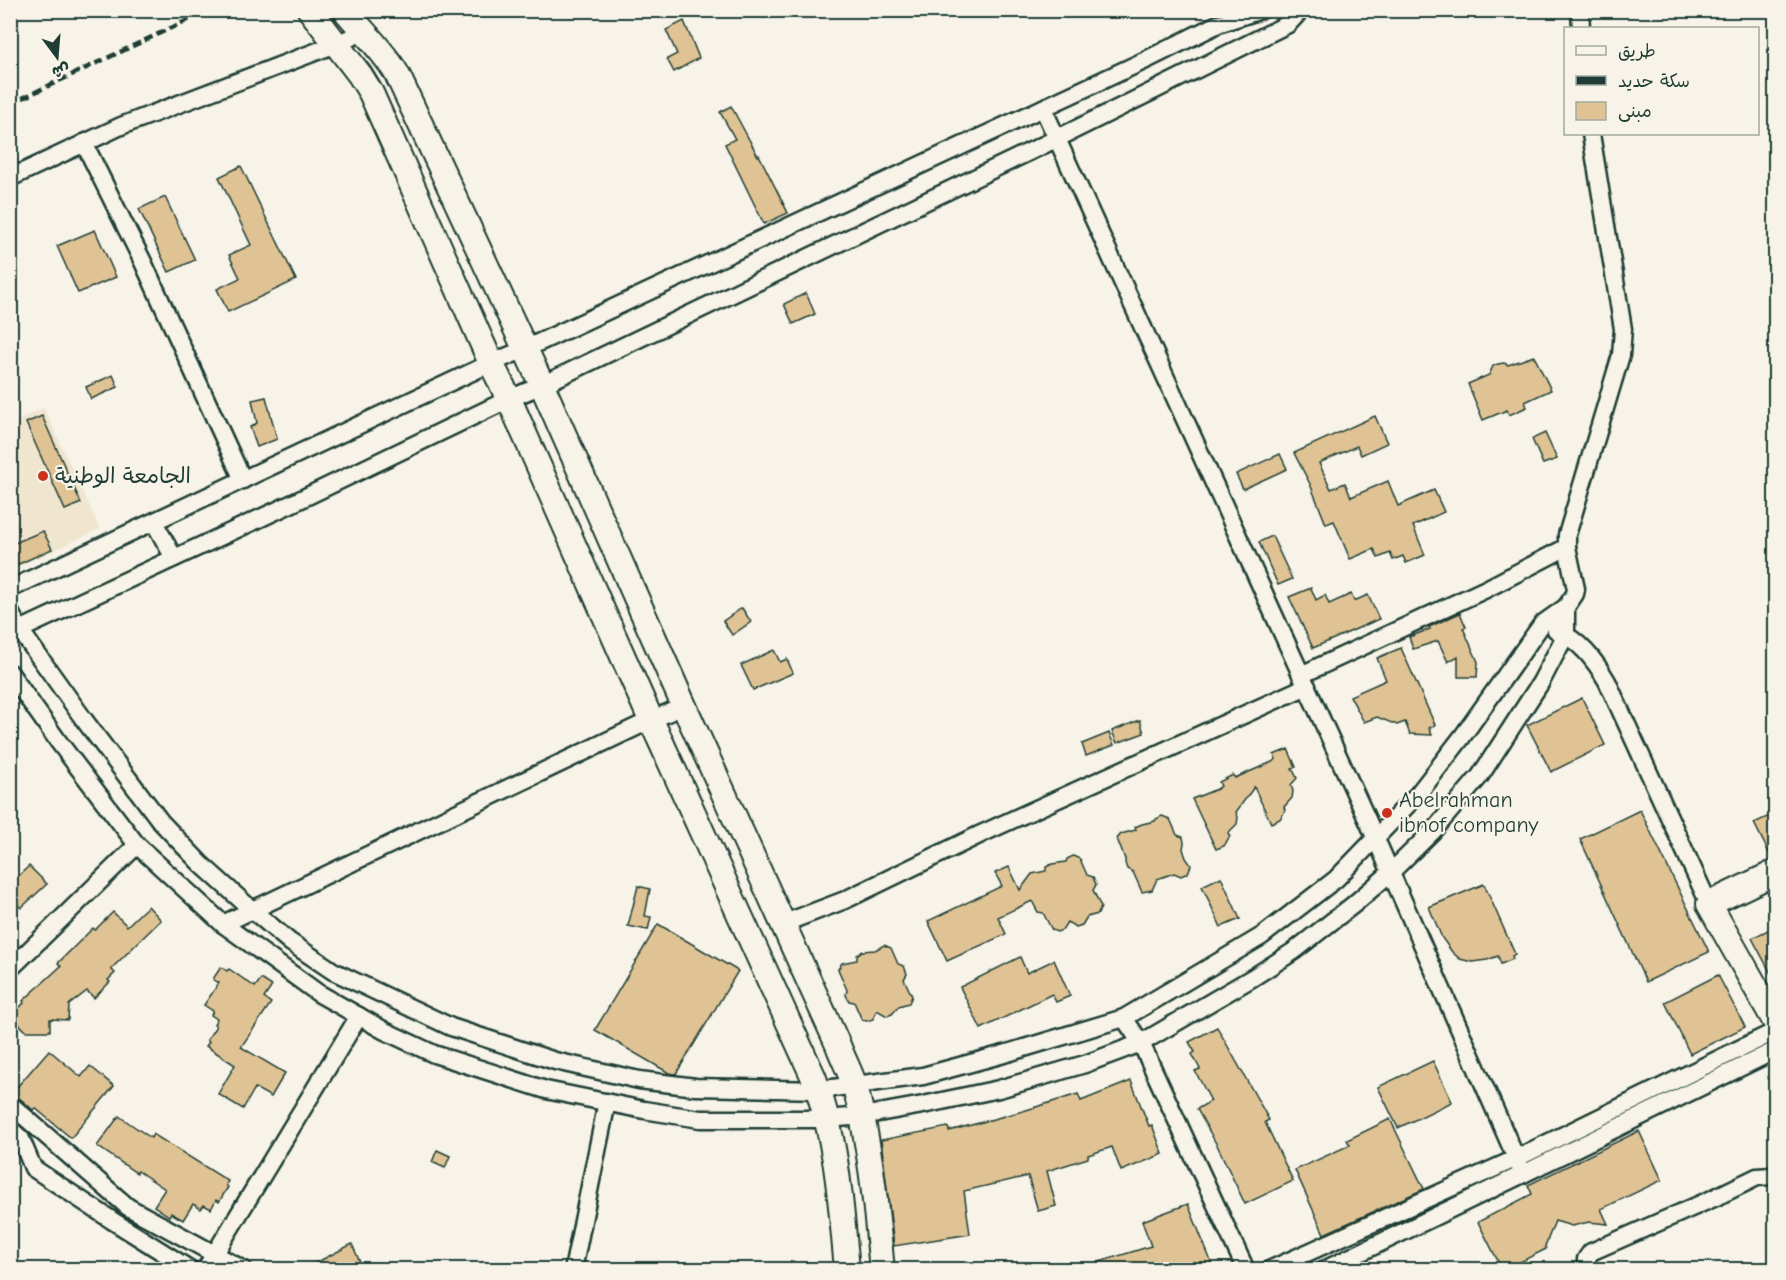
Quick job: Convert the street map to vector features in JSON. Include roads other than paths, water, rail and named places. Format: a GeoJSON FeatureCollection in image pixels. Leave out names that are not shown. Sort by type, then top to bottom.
{"type":"FeatureCollection","features":[{"type":"Feature","properties":{"kind":"street"},"geometry":{"type":"LineString","coordinates":[[310,10],[371,93],[818,1090],[827,1119],[839,1192],[847,1269]]}},
{"type":"Feature","properties":{"kind":"street"},"geometry":{"type":"LineString","coordinates":[[345,10],[386,56],[397,74],[542,385],[855,1085],[873,1184],[882,1269]]}},
{"type":"Feature","properties":{"kind":"street"},"geometry":{"type":"LineString","coordinates":[[10,589],[491,363],[1146,60],[1219,17],[1262,10]]}},
{"type":"Feature","properties":{"kind":"street"},"geometry":{"type":"LineString","coordinates":[[15,632],[542,385],[1058,138],[1288,24],[1301,10]]}},
{"type":"Feature","properties":{"kind":"street"},"geometry":{"type":"LineString","coordinates":[[1580,10],[1581,27]]}},
{"type":"Feature","properties":{"kind":"street"},"geometry":{"type":"LineString","coordinates":[[10,178],[121,126],[363,32]]}},
{"type":"Feature","properties":{"kind":"street"},"geometry":{"type":"LineString","coordinates":[[1043,108],[1376,838],[1523,1174]]}},
{"type":"Feature","properties":{"kind":"street"},"geometry":{"type":"LineString","coordinates":[[10,612],[15,632],[86,721],[161,822],[201,864],[290,942],[333,971],[451,1027],[555,1061],[639,1080],[696,1087],[818,1090],[923,1076],[1015,1051],[1124,1018],[1262,936],[1336,879],[1418,794],[1462,737],[1542,624],[1566,607],[1575,594],[1576,589],[1567,548],[1569,524],[1621,355],[1623,328],[1592,135]]}},
{"type":"Feature","properties":{"kind":"street"},"geometry":{"type":"LineString","coordinates":[[84,143],[143,262],[243,480]]}},
{"type":"Feature","properties":{"kind":"street"},"geometry":{"type":"LineString","coordinates":[[154,522],[174,558]]}},
{"type":"Feature","properties":{"kind":"street"},"geometry":{"type":"LineString","coordinates":[[783,924],[852,897],[1304,680],[1567,548]]}},
{"type":"Feature","properties":{"kind":"street"},"geometry":{"type":"LineString","coordinates":[[10,673],[137,845],[223,924],[318,993],[359,1016],[434,1054],[546,1090],[700,1119],[827,1119],[923,1106],[999,1089],[1085,1064],[1141,1042],[1294,951],[1390,873],[1433,831],[1480,776],[1541,682],[1566,634],[1566,607]]}},
{"type":"Feature","properties":{"kind":"street"},"geometry":{"type":"LineString","coordinates":[[1542,624],[1566,634],[1577,642],[1594,659],[1607,681],[1709,904],[1776,1023]]}},
{"type":"Feature","properties":{"kind":"street"},"geometry":{"type":"LineString","coordinates":[[223,924],[684,706]]}},
{"type":"Feature","properties":{"kind":"street"},"geometry":{"type":"LineString","coordinates":[[10,969],[137,845]]}},
{"type":"Feature","properties":{"kind":"street"},"geometry":{"type":"LineString","coordinates":[[1709,904],[1776,872]]}},
{"type":"Feature","properties":{"kind":"street"},"geometry":{"type":"LineString","coordinates":[[204,1269],[359,1016]]}},
{"type":"Feature","properties":{"kind":"street"},"geometry":{"type":"LineString","coordinates":[[1124,1018],[1141,1042],[1246,1269]]}},
{"type":"Feature","properties":{"kind":"street"},"geometry":{"type":"LineString","coordinates":[[1269,1269],[1515,1159],[1776,1031]]}},
{"type":"Feature","properties":{"kind":"street"},"geometry":{"type":"LineString","coordinates":[[1324,1269],[1776,1050]]}},
{"type":"Feature","properties":{"kind":"street"},"geometry":{"type":"LineString","coordinates":[[573,1269],[607,1102]]}},
{"type":"Feature","properties":{"kind":"street"},"geometry":{"type":"LineString","coordinates":[[10,1104],[128,1207],[244,1269]]}},
{"type":"Feature","properties":{"kind":"street"},"geometry":{"type":"LineString","coordinates":[[10,1129],[21,1139],[33,1168],[113,1221],[192,1269]]}},
{"type":"Feature","properties":{"kind":"street"},"geometry":{"type":"LineString","coordinates":[[1586,1269],[1586,1259],[1591,1252],[1757,1177],[1776,1177]]}},
{"type":"Feature","properties":{"kind":"railway"},"geometry":{"type":"LineString","coordinates":[[10,104],[209,10]]}},
{"type":"Feature","properties":{"kind":"place","name":"الجامعة الوطنية"},"geometry":{"type":"Point","coordinates":[43,476]}},
{"type":"Feature","properties":{"kind":"place","name":"Abelrahman ibnof company"},"geometry":{"type":"Point","coordinates":[1387,813]}}]}
